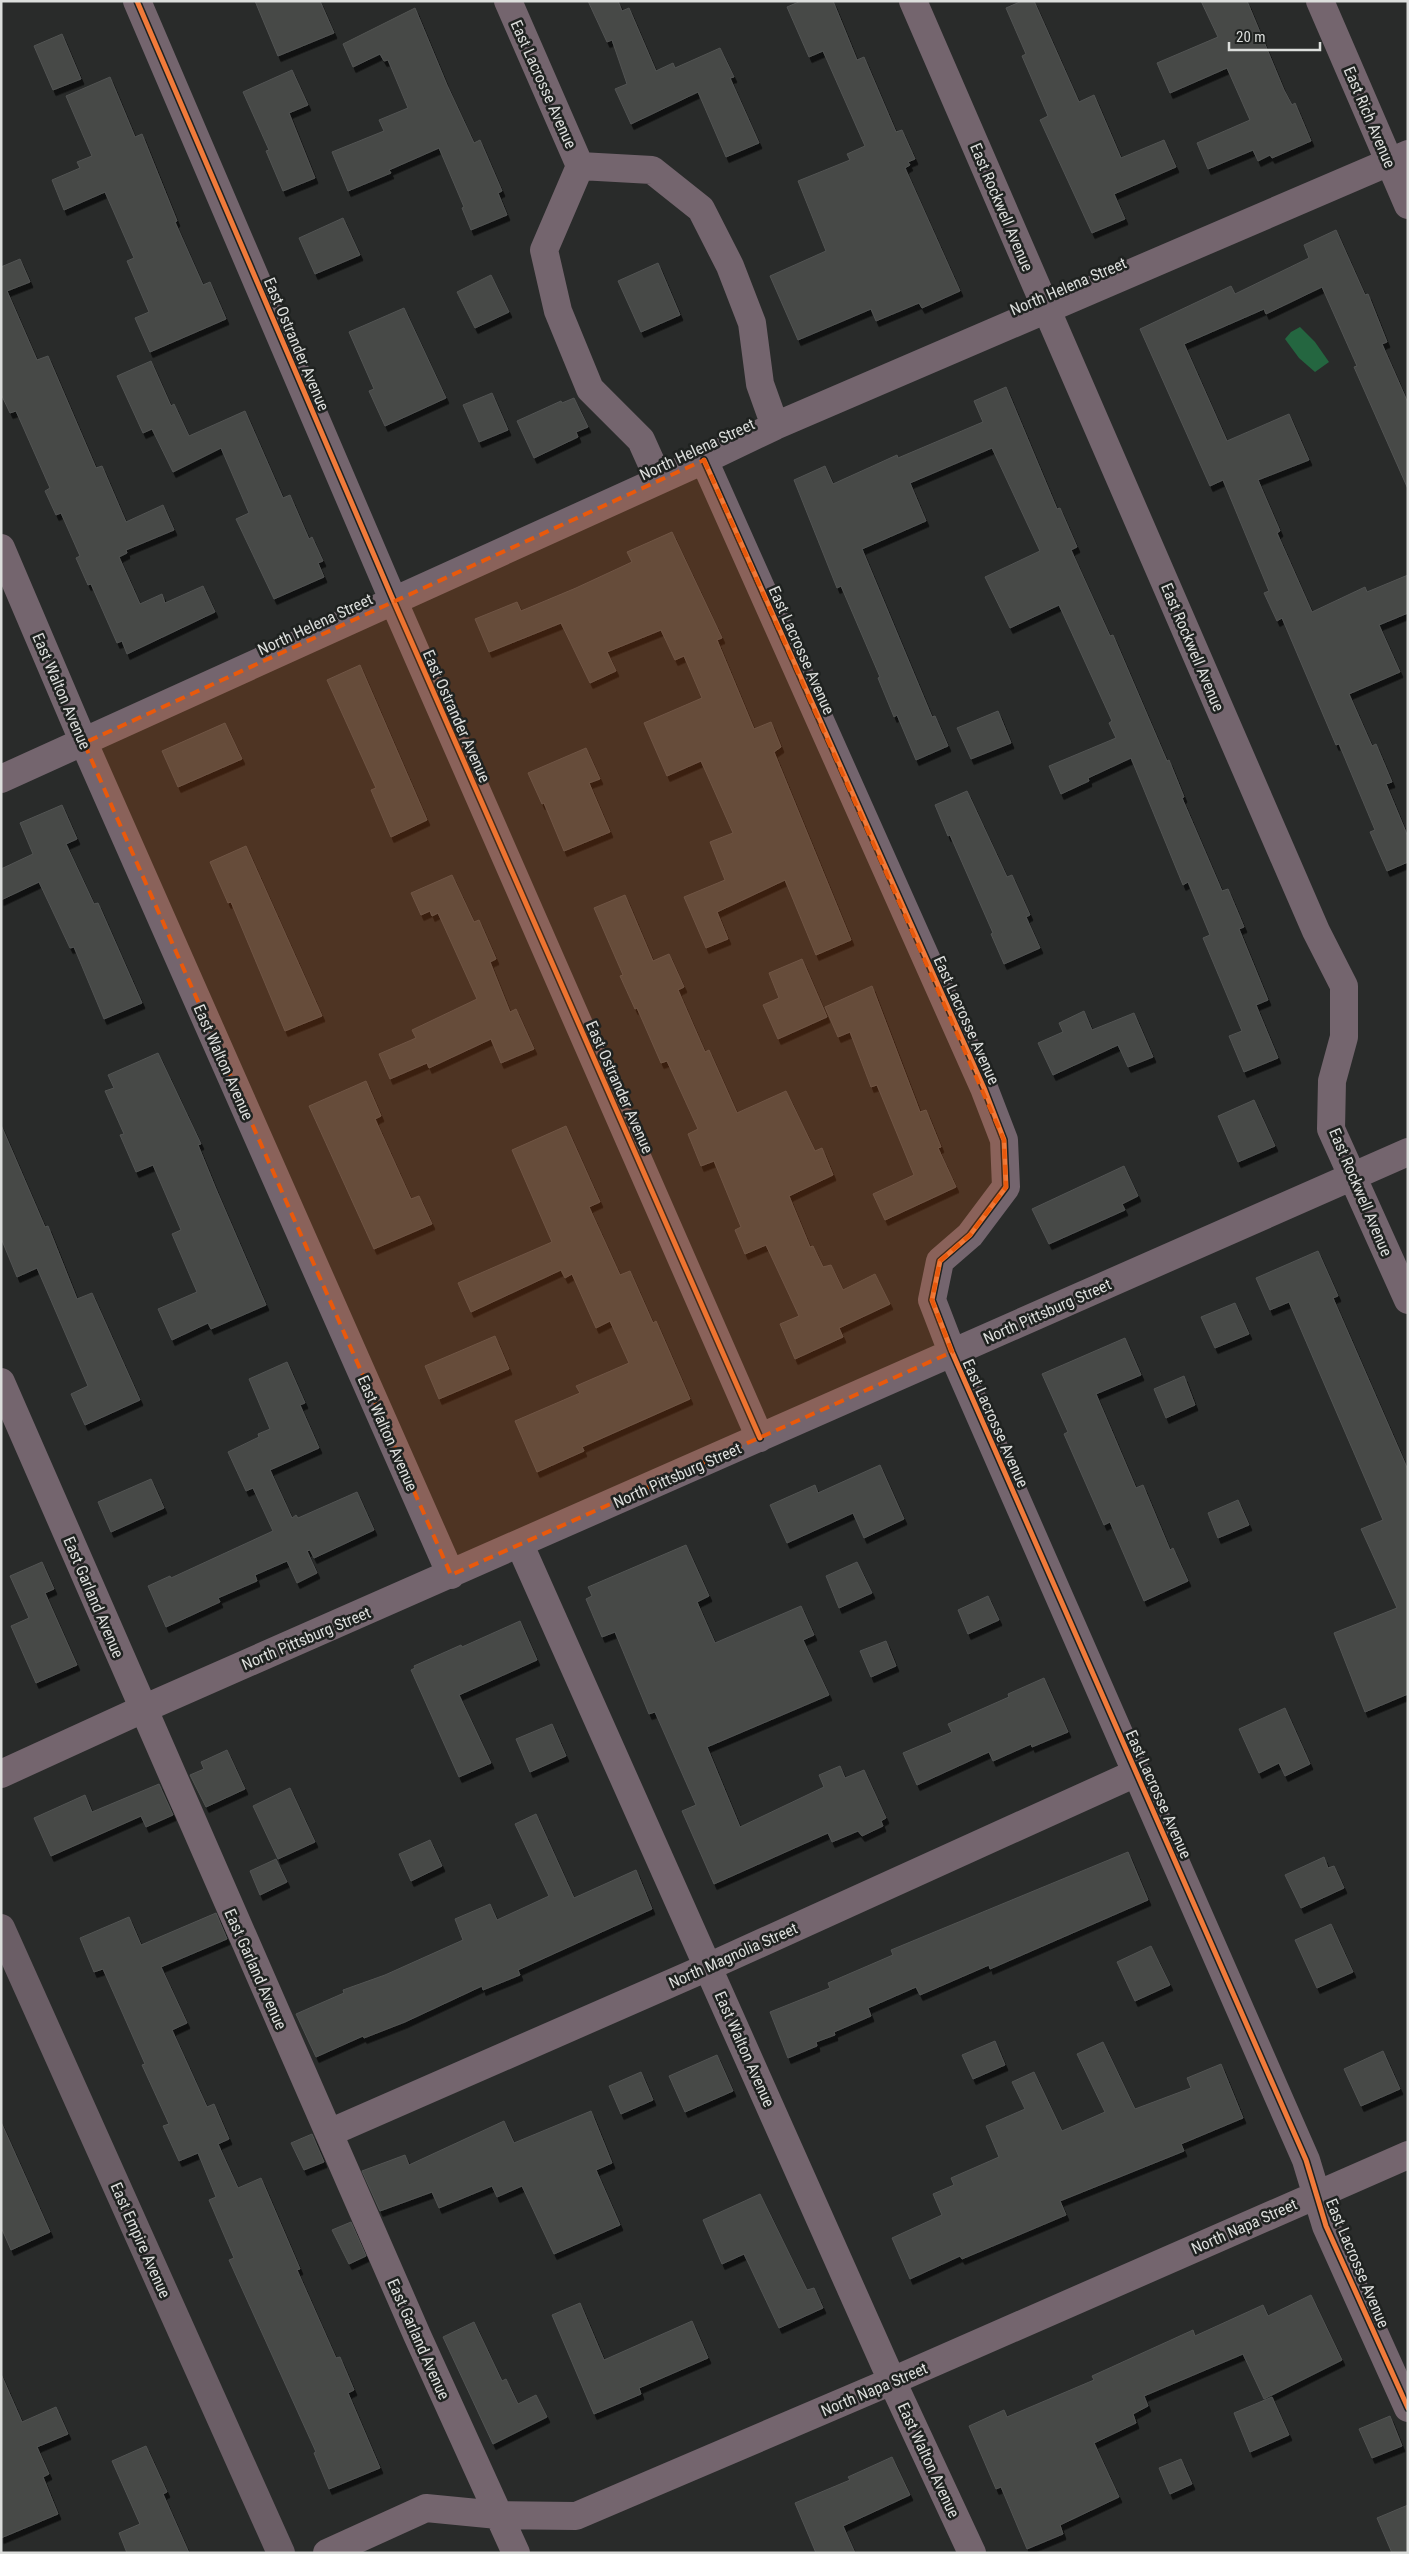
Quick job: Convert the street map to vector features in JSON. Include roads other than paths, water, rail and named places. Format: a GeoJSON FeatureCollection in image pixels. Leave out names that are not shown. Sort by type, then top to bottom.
{"type":"FeatureCollection","features":[{"type":"Feature","properties":{"kind":"street","name":"East Ostrander Avenue"},"geometry":{"type":"LineString","coordinates":[[137,1],[394,602],[760,1438]]}},
{"type":"Feature","properties":{"kind":"street","name":"East Lacrosse Avenue"},"geometry":{"type":"LineString","coordinates":[[508,1],[580,166],[544,250],[558,310],[590,389],[641,440],[659,480]]}},
{"type":"Feature","properties":{"kind":"street","name":"East Rockwell Avenue"},"geometry":{"type":"LineString","coordinates":[[913,1],[1316,931],[1344,986],[1344,1037],[1332,1080],[1331,1129],[1408,1300]]}},
{"type":"Feature","properties":{"kind":"street","name":"East Rich Avenue"},"geometry":{"type":"LineString","coordinates":[[1320,1],[1398,158],[1408,205]]}},
{"type":"Feature","properties":{"kind":"street","name":"North Helena Street"},"geometry":{"type":"LineString","coordinates":[[1,779],[394,602],[775,426],[1398,158]]}},
{"type":"Feature","properties":{"kind":"street","name":"East Lacrosse Avenue"},"geometry":{"type":"LineString","coordinates":[[580,166],[652,170],[701,209],[730,266],[752,323],[760,384],[775,426]]}},
{"type":"Feature","properties":{"kind":"street","name":"East Lacrosse Avenue"},"geometry":{"type":"LineString","coordinates":[[704,460],[980,1079],[1004,1140],[1006,1187],[970,1236],[940,1261],[932,1300],[952,1352],[1306,2160],[1326,2226],[1408,2408]]}},
{"type":"Feature","properties":{"kind":"street","name":"East Walton Avenue"},"geometry":{"type":"LineString","coordinates":[[1,548],[84,743],[451,1576]]}},
{"type":"Feature","properties":{"kind":"street","name":"North Pittsburg Street"},"geometry":{"type":"LineString","coordinates":[[1,1774],[143,1709],[451,1576],[952,1352],[1408,1152]]}},
{"type":"Feature","properties":{"kind":"street","name":"East Garland Avenue"},"geometry":{"type":"LineString","coordinates":[[1,1382],[329,2133],[516,2553]]}},
{"type":"Feature","properties":{"kind":"street","name":"East Walton Avenue"},"geometry":{"type":"LineString","coordinates":[[520,1545],[892,2381],[972,2553]]}},
{"type":"Feature","properties":{"kind":"street","name":"North Magnolia Street"},"geometry":{"type":"LineString","coordinates":[[329,2133],[708,1967],[1136,1774]]}},
{"type":"Feature","properties":{"kind":"street","name":"East Empire Avenue"},"geometry":{"type":"LineString","coordinates":[[1,1928],[281,2553]]}},
{"type":"Feature","properties":{"kind":"street","name":"North Napa Street"},"geometry":{"type":"LineString","coordinates":[[327,2553],[426,2508],[498,2515],[576,2516],[892,2381],[1408,2155]]}}]}
